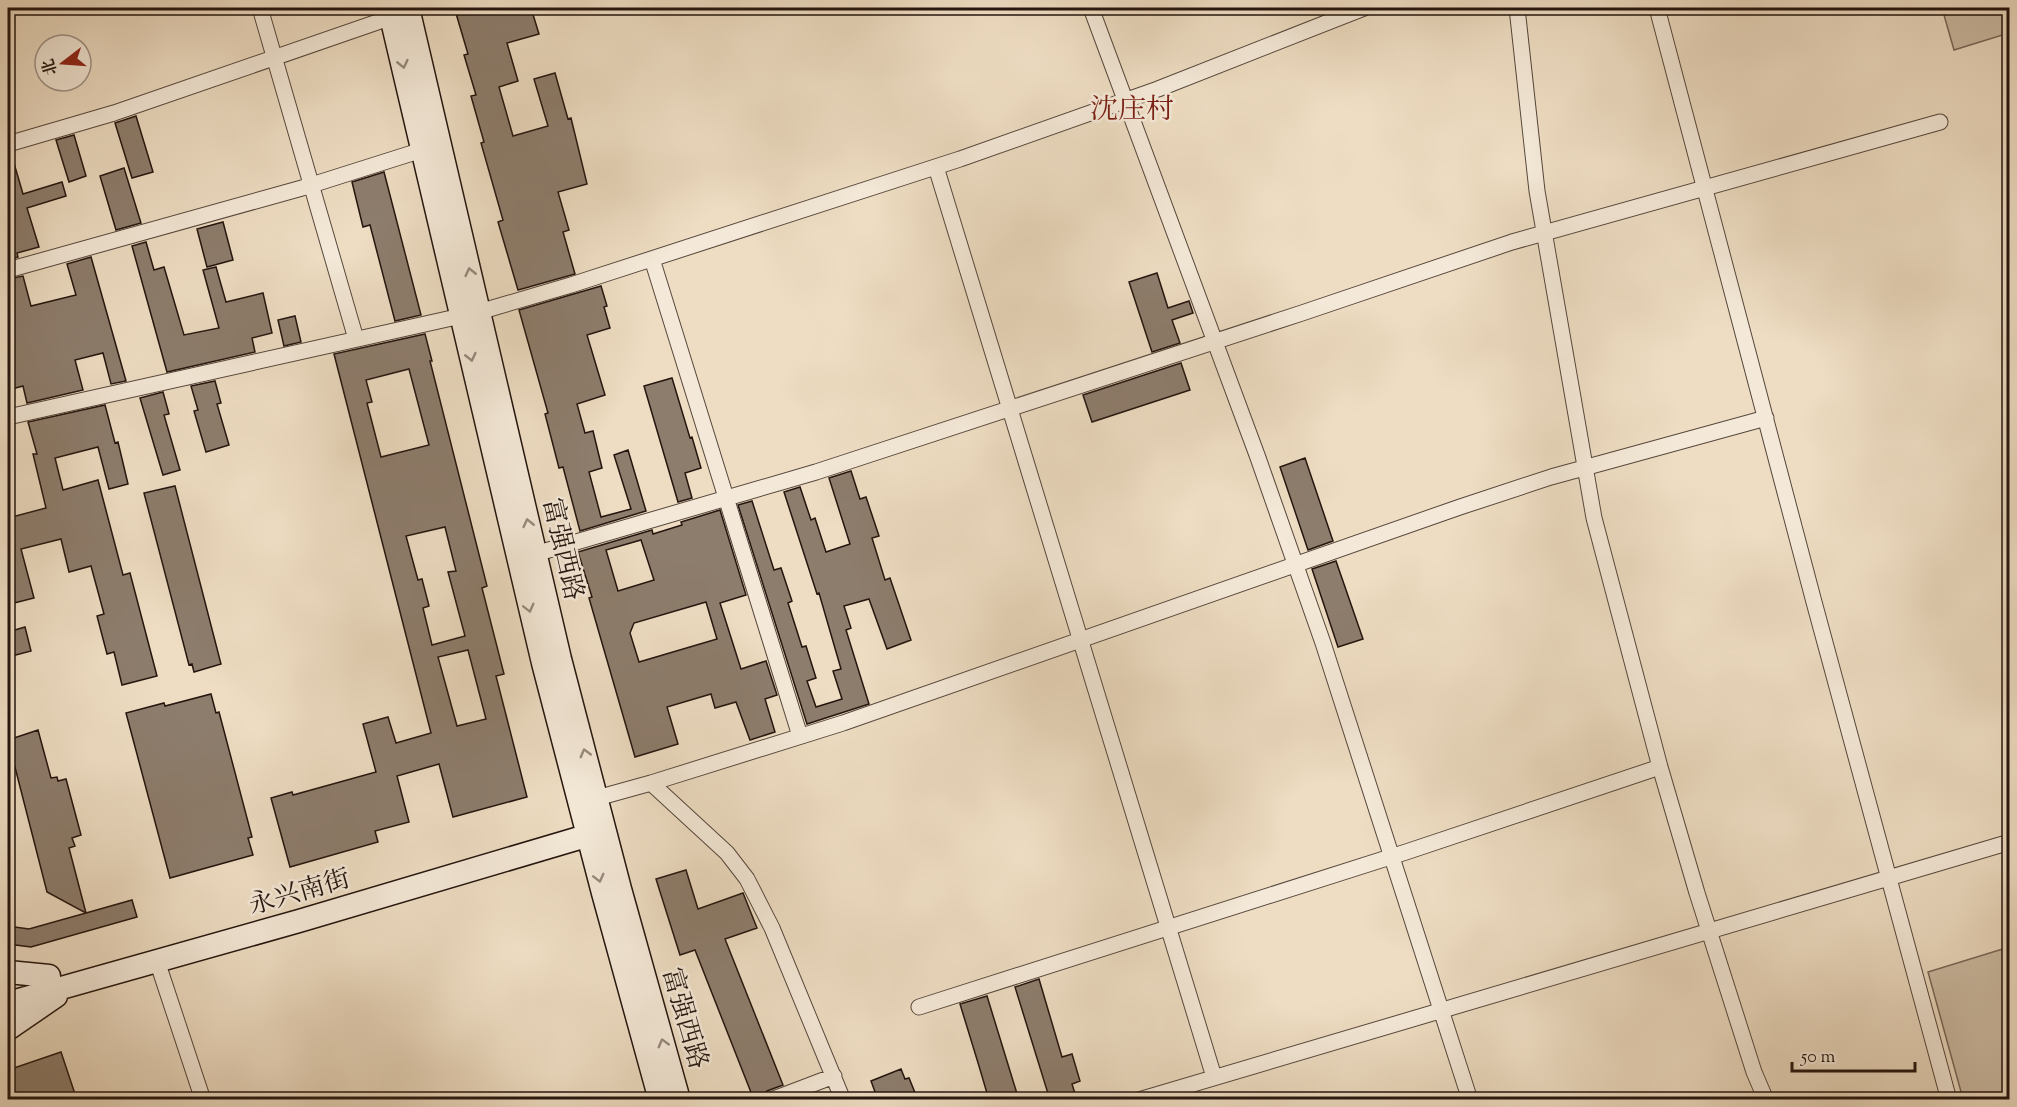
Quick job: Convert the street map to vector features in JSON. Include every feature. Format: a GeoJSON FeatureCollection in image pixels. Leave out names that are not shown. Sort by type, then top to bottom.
{"type":"FeatureCollection","features":[{"type":"Feature","properties":{"kind":"main road","name":"富强西路"},"geometry":{"type":"LineString","coordinates":[[396,11],[422,150],[470,314],[535,554],[660,1100]]}},
{"type":"Feature","properties":{"kind":"main road","name":"富强西路"},"geometry":{"type":"LineString","coordinates":[[396,11],[470,314],[532,619],[679,1100]]}},
{"type":"Feature","properties":{"kind":"main road","name":"永兴南街"},"geometry":{"type":"LineString","coordinates":[[8,1003],[158,961],[595,820]]}},
{"type":"Feature","properties":{"kind":"main road","name":"永兴南街"},"geometry":{"type":"LineString","coordinates":[[8,987],[595,820]]}},
{"type":"Feature","properties":{"kind":"main road"},"geometry":{"type":"LineString","coordinates":[[8,972],[49,976]]}},
{"type":"Feature","properties":{"kind":"main road"},"geometry":{"type":"LineString","coordinates":[[8,1029],[74,984]]}},
{"type":"Feature","properties":{"kind":"street"},"geometry":{"type":"LineString","coordinates":[[260,8],[357,339]]}},
{"type":"Feature","properties":{"kind":"street"},"geometry":{"type":"LineString","coordinates":[[1091,8],[1296,564],[1470,1100]]}},
{"type":"Feature","properties":{"kind":"street"},"geometry":{"type":"LineString","coordinates":[[8,417],[470,314],[651,259],[936,167],[1125,100],[1364,8]]}},
{"type":"Feature","properties":{"kind":"street"},"geometry":{"type":"LineString","coordinates":[[1517,8],[1538,191],[1594,518],[1660,767],[1754,1072],[1766,1100]]}},
{"type":"Feature","properties":{"kind":"street"},"geometry":{"type":"LineString","coordinates":[[1657,8],[1949,1100]]}},
{"type":"Feature","properties":{"kind":"street"},"geometry":{"type":"LineString","coordinates":[[8,144],[114,112],[274,58],[396,11]]}},
{"type":"Feature","properties":{"kind":"street"},"geometry":{"type":"LineString","coordinates":[[535,554],[816,471],[1512,242],[1940,122]]}},
{"type":"Feature","properties":{"kind":"street"},"geometry":{"type":"LineString","coordinates":[[8,270],[312,185],[422,150]]}},
{"type":"Feature","properties":{"kind":"street"},"geometry":{"type":"LineString","coordinates":[[936,167],[1214,1077]]}},
{"type":"Feature","properties":{"kind":"street"},"geometry":{"type":"LineString","coordinates":[[651,259],[800,736]]}},
{"type":"Feature","properties":{"kind":"street"},"geometry":{"type":"LineString","coordinates":[[595,820],[651,783],[800,736],[1460,507],[1586,468],[1766,418]]}},
{"type":"Feature","properties":{"kind":"street"},"geometry":{"type":"LineString","coordinates":[[919,1007],[1392,856],[1660,767]]}},
{"type":"Feature","properties":{"kind":"street"},"geometry":{"type":"LineString","coordinates":[[651,783],[714,840],[747,879],[771,928],[843,1100]]}},
{"type":"Feature","properties":{"kind":"street"},"geometry":{"type":"LineString","coordinates":[[1139,1100],[2010,842]]}},
{"type":"Feature","properties":{"kind":"street"},"geometry":{"type":"LineString","coordinates":[[158,961],[204,1100]]}},
{"type":"Feature","properties":{"kind":"street"},"geometry":{"type":"LineString","coordinates":[[771,1100],[834,1076]]}},
{"type":"Feature","properties":{"kind":"shaded area"},"geometry":{"type":"Polygon","coordinates":[[[1942,8],[2009,8],[2009,33],[1954,50],[1942,8]]]}},
{"type":"Feature","properties":{"kind":"shaded area"},"geometry":{"type":"Polygon","coordinates":[[[2009,947],[2009,1094],[1989,1099],[1963,1099],[1928,972],[2009,947]]]}},
{"type":"Feature","properties":{"kind":"building"},"geometry":{"type":"Polygon","coordinates":[[[462,8],[531,8],[539,34],[507,43],[518,81],[499,87],[513,136],[548,126],[534,79],[555,73],[568,119],[571,118],[587,184],[558,192],[569,230],[563,232],[575,274],[518,290],[498,222],[503,220],[481,143],[484,142],[471,96],[476,95],[464,55],[468,54],[455,10],[462,8]]]}},
{"type":"Feature","properties":{"kind":"building"},"geometry":{"type":"Polygon","coordinates":[[[136,116],[153,172],[132,178],[115,123],[136,116]]]}},
{"type":"Feature","properties":{"kind":"building"},"geometry":{"type":"Polygon","coordinates":[[[74,135],[86,176],[69,182],[56,140],[74,135]]]}},
{"type":"Feature","properties":{"kind":"building"},"geometry":{"type":"Polygon","coordinates":[[[11,153],[23,194],[62,182],[66,196],[27,208],[39,247],[17,253],[18,257],[8,260],[8,154],[11,153]]]}},
{"type":"Feature","properties":{"kind":"building"},"geometry":{"type":"Polygon","coordinates":[[[124,168],[141,223],[116,230],[100,176],[124,168]]]}},
{"type":"Feature","properties":{"kind":"building"},"geometry":{"type":"Polygon","coordinates":[[[384,172],[421,315],[395,321],[370,225],[363,227],[352,182],[384,172]]]}},
{"type":"Feature","properties":{"kind":"building"},"geometry":{"type":"Polygon","coordinates":[[[223,222],[233,260],[207,267],[197,229],[223,222]]]}},
{"type":"Feature","properties":{"kind":"building"},"geometry":{"type":"Polygon","coordinates":[[[146,242],[154,270],[164,267],[184,335],[219,328],[203,270],[216,267],[226,302],[263,293],[272,333],[252,338],[255,352],[167,372],[132,246],[146,242]]]}},
{"type":"Feature","properties":{"kind":"building"},"geometry":{"type":"Polygon","coordinates":[[[91,257],[126,381],[111,384],[103,353],[75,360],[83,390],[27,403],[23,386],[8,390],[8,279],[23,276],[31,306],[76,295],[67,264],[91,257]]]}},
{"type":"Feature","properties":{"kind":"building"},"geometry":{"type":"Polygon","coordinates":[[[1157,273],[1168,308],[1189,301],[1193,313],[1172,320],[1180,343],[1152,352],[1129,282],[1157,273]]]}},
{"type":"Feature","properties":{"kind":"building"},"geometry":{"type":"Polygon","coordinates":[[[601,286],[610,328],[587,335],[605,395],[577,404],[585,433],[593,431],[602,468],[589,472],[601,517],[631,509],[614,455],[628,450],[646,511],[580,531],[563,467],[559,468],[545,414],[548,413],[519,310],[601,286]]]}},
{"type":"Feature","properties":{"kind":"building"},"geometry":{"type":"Polygon","coordinates":[[[295,316],[301,342],[284,346],[278,320],[295,316]]]}},
{"type":"Feature","properties":{"kind":"building"},"geometry":{"type":"Polygon","coordinates":[[[425,334],[487,586],[482,588],[504,674],[496,676],[527,797],[453,817],[439,764],[397,776],[409,822],[375,831],[378,842],[290,867],[271,798],[292,792],[293,795],[376,772],[363,724],[388,717],[396,743],[431,733],[334,354],[425,334]],[[409,369],[366,380],[372,402],[367,403],[381,457],[429,445],[409,369]],[[445,527],[406,536],[418,580],[422,579],[429,606],[423,608],[432,645],[465,636],[448,572],[456,571],[445,527]],[[468,650],[438,657],[457,726],[486,719],[468,650]]]}},
{"type":"Feature","properties":{"kind":"building"},"geometry":{"type":"Polygon","coordinates":[[[1181,363],[1190,390],[1092,422],[1083,395],[1181,363]]]}},
{"type":"Feature","properties":{"kind":"building"},"geometry":{"type":"Polygon","coordinates":[[[672,378],[701,468],[685,473],[692,498],[678,502],[644,386],[672,378]]]}},
{"type":"Feature","properties":{"kind":"building"},"geometry":{"type":"Polygon","coordinates":[[[215,381],[221,403],[217,404],[229,445],[206,452],[194,411],[198,410],[191,386],[215,381]]]}},
{"type":"Feature","properties":{"kind":"building"},"geometry":{"type":"Polygon","coordinates":[[[163,392],[169,414],[164,415],[180,470],[163,475],[140,398],[163,392]]]}},
{"type":"Feature","properties":{"kind":"building"},"geometry":{"type":"Polygon","coordinates":[[[105,405],[115,443],[118,442],[128,484],[109,489],[98,447],[55,458],[63,490],[98,480],[123,575],[130,573],[157,676],[122,685],[114,652],[107,654],[97,616],[104,614],[91,566],[69,572],[61,539],[21,549],[34,598],[10,604],[8,594],[8,515],[12,514],[12,517],[46,508],[33,454],[37,454],[28,422],[105,405]]]}},
{"type":"Feature","properties":{"kind":"building"},"geometry":{"type":"Polygon","coordinates":[[[1305,458],[1333,541],[1308,550],[1280,467],[1305,458]]]}},
{"type":"Feature","properties":{"kind":"building"},"geometry":{"type":"Polygon","coordinates":[[[851,471],[860,499],[866,497],[879,536],[872,538],[885,580],[890,578],[911,640],[887,649],[869,599],[844,606],[851,628],[846,630],[869,704],[807,724],[738,505],[752,501],[774,570],[781,568],[792,601],[788,603],[802,647],[806,646],[816,678],[807,681],[816,707],[842,699],[833,671],[841,669],[819,593],[817,594],[784,492],[800,487],[811,520],[815,518],[826,552],[850,544],[829,478],[851,471]]]}},
{"type":"Feature","properties":{"kind":"building"},"geometry":{"type":"Polygon","coordinates":[[[175,486],[221,664],[194,672],[192,664],[189,665],[144,493],[175,486]]]}},
{"type":"Feature","properties":{"kind":"building"},"geometry":{"type":"Polygon","coordinates":[[[720,510],[746,595],[720,603],[741,669],[766,661],[777,695],[765,699],[775,732],[750,740],[736,702],[715,708],[711,694],[667,707],[678,744],[635,757],[578,552],[652,530],[653,534],[682,525],[681,522],[720,510]],[[641,540],[606,550],[618,591],[654,580],[641,540]],[[706,602],[634,623],[630,633],[639,662],[717,639],[706,602]]]}},
{"type":"Feature","properties":{"kind":"building"},"geometry":{"type":"Polygon","coordinates":[[[1336,561],[1363,639],[1338,647],[1312,569],[1336,561]]]}},
{"type":"Feature","properties":{"kind":"building"},"geometry":{"type":"Polygon","coordinates":[[[25,627],[31,651],[8,657],[8,632],[25,627]]]}},
{"type":"Feature","properties":{"kind":"building"},"geometry":{"type":"Polygon","coordinates":[[[211,694],[216,713],[219,712],[252,837],[248,838],[253,855],[170,878],[126,713],[211,694]]]}},
{"type":"Feature","properties":{"kind":"building"},"geometry":{"type":"Polygon","coordinates":[[[38,730],[51,778],[57,777],[58,781],[66,779],[81,835],[72,838],[75,846],[69,848],[86,913],[47,892],[8,740],[38,730]]]}},
{"type":"Feature","properties":{"kind":"building"},"geometry":{"type":"Polygon","coordinates":[[[686,870],[698,909],[743,893],[757,928],[725,939],[783,1085],[767,1091],[756,1100],[754,1100],[695,950],[680,955],[656,879],[686,870]]]}},
{"type":"Feature","properties":{"kind":"building"},"geometry":{"type":"Polygon","coordinates":[[[132,900],[137,917],[31,947],[8,944],[8,926],[29,929],[132,900]]]}},
{"type":"Feature","properties":{"kind":"building"},"geometry":{"type":"Polygon","coordinates":[[[1039,979],[1062,1057],[1072,1054],[1080,1081],[1072,1084],[1077,1100],[1050,1100],[1015,987],[1039,979]]]}},
{"type":"Feature","properties":{"kind":"building"},"geometry":{"type":"Polygon","coordinates":[[[987,996],[1019,1100],[989,1100],[960,1004],[987,996]]]}},
{"type":"Feature","properties":{"kind":"building"},"geometry":{"type":"Polygon","coordinates":[[[61,1052],[77,1100],[8,1100],[8,1070],[61,1052]]]}},
{"type":"Feature","properties":{"kind":"building"},"geometry":{"type":"Polygon","coordinates":[[[901,1069],[905,1079],[909,1078],[918,1100],[878,1100],[871,1081],[901,1069]]]}},
{"type":"Feature","properties":{"kind":"district","name":"沈庄村"},"geometry":{"type":"Point","coordinates":[1132,108]}}]}
